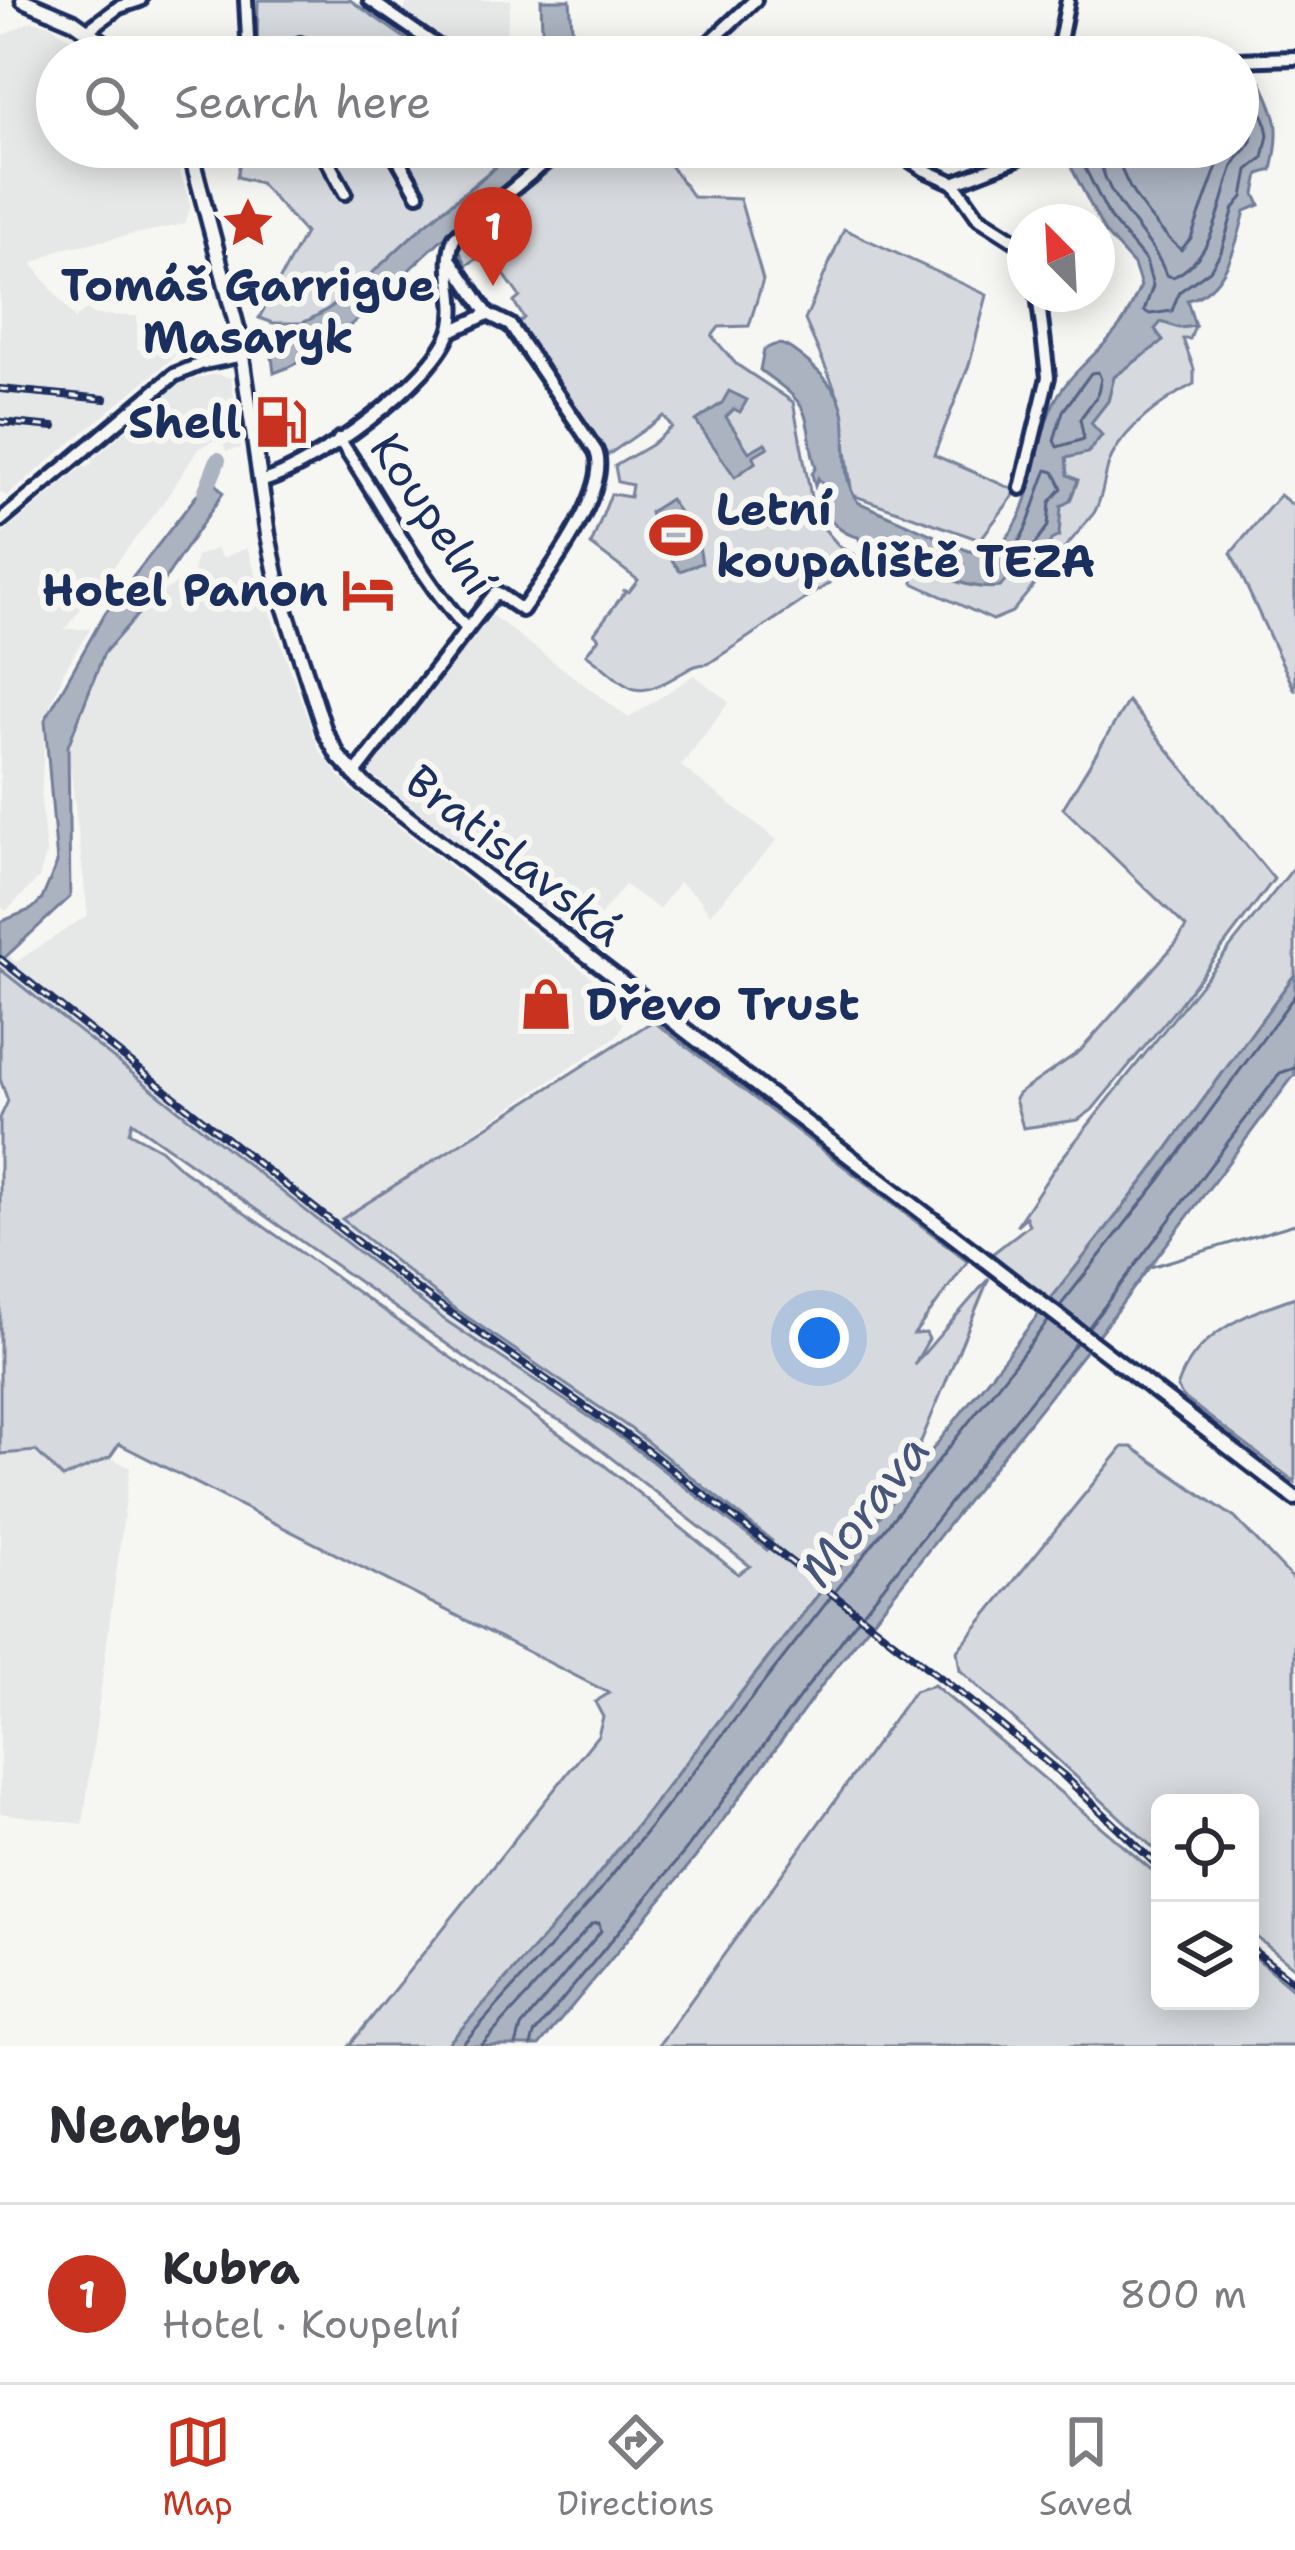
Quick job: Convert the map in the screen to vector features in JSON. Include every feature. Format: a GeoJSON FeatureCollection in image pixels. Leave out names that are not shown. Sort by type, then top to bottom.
{"type":"FeatureCollection","features":[{"type":"Feature","properties":{"kind":"main road"},"geometry":{"type":"LineString","coordinates":[[23,0],[96,36]]}},
{"type":"Feature","properties":{"kind":"main road","name":"Bratislavská"},"geometry":{"type":"LineString","coordinates":[[195,168],[243,355],[274,571],[332,748],[354,775],[1295,1498]]}},
{"type":"Feature","properties":{"kind":"street"},"geometry":{"type":"LineString","coordinates":[[88,30],[112,10],[140,0]]}},
{"type":"Feature","properties":{"kind":"street"},"geometry":{"type":"LineString","coordinates":[[246,0],[248,36]]}},
{"type":"Feature","properties":{"kind":"street"},"geometry":{"type":"LineString","coordinates":[[370,0],[422,36]]}},
{"type":"Feature","properties":{"kind":"street"},"geometry":{"type":"LineString","coordinates":[[734,0],[743,11]]}},
{"type":"Feature","properties":{"kind":"street"},"geometry":{"type":"LineString","coordinates":[[716,36],[755,0]]}},
{"type":"Feature","properties":{"kind":"street"},"geometry":{"type":"LineString","coordinates":[[1062,36],[1068,0]]}},
{"type":"Feature","properties":{"kind":"street"},"geometry":{"type":"LineString","coordinates":[[1259,60],[1295,58]]}},
{"type":"Feature","properties":{"kind":"street"},"geometry":{"type":"LineString","coordinates":[[331,168],[345,193]]}},
{"type":"Feature","properties":{"kind":"street"},"geometry":{"type":"LineString","coordinates":[[403,168],[418,194]]}},
{"type":"Feature","properties":{"kind":"street"},"geometry":{"type":"LineString","coordinates":[[451,332],[449,258],[455,238],[538,168]]}},
{"type":"Feature","properties":{"kind":"street"},"geometry":{"type":"LineString","coordinates":[[922,168],[954,183],[978,217],[1007,236]]}},
{"type":"Feature","properties":{"kind":"street"},"geometry":{"type":"LineString","coordinates":[[954,183],[992,168]]}},
{"type":"Feature","properties":{"kind":"street"},"geometry":{"type":"LineString","coordinates":[[354,775],[496,592],[522,610],[571,542],[601,466],[596,451],[510,325],[488,314],[449,258]]}},
{"type":"Feature","properties":{"kind":"street"},"geometry":{"type":"LineString","coordinates":[[1022,488],[1048,377],[1040,312]]}},
{"type":"Feature","properties":{"kind":"street"},"geometry":{"type":"LineString","coordinates":[[451,332],[488,314]]}},
{"type":"Feature","properties":{"kind":"street","name":"Koupelní"},"geometry":{"type":"LineString","coordinates":[[260,482],[339,440],[397,400],[451,332]]}},
{"type":"Feature","properties":{"kind":"street"},"geometry":{"type":"LineString","coordinates":[[0,521],[175,375],[203,363],[243,355]]}},
{"type":"Feature","properties":{"kind":"street","name":"Koupelní"},"geometry":{"type":"LineString","coordinates":[[339,440],[376,492],[415,565],[467,628]]}},
{"type":"Feature","properties":{"kind":"shaded area"},"geometry":{"type":"Polygon","coordinates":[[[258,0],[350,0],[402,36],[257,36],[258,0]]]}},
{"type":"Feature","properties":{"kind":"shaded area"},"geometry":{"type":"Polygon","coordinates":[[[408,0],[511,0],[506,36],[441,36],[404,12],[408,0]]]}},
{"type":"Feature","properties":{"kind":"shaded area"},"geometry":{"type":"Polygon","coordinates":[[[31,21],[51,25],[66,36],[36,36],[36,168],[179,168],[191,207],[184,224],[61,249],[32,264],[75,319],[87,309],[95,315],[137,316],[137,349],[173,349],[175,356],[7,496],[0,492],[0,37],[31,21]]]}},
{"type":"Feature","properties":{"kind":"shaded area"},"geometry":{"type":"Polygon","coordinates":[[[239,168],[494,168],[368,279],[305,323],[259,318],[305,233],[260,183],[237,177],[239,168]]]}},
{"type":"Feature","properties":{"kind":"shaded area"},"geometry":{"type":"Polygon","coordinates":[[[553,168],[671,168],[693,197],[740,199],[763,280],[749,326],[719,327],[712,336],[736,364],[793,402],[815,518],[840,547],[864,560],[708,664],[650,688],[640,690],[622,683],[586,654],[623,590],[629,592],[638,580],[591,545],[611,494],[630,497],[632,485],[618,482],[615,466],[672,427],[664,416],[608,455],[518,323],[524,318],[514,302],[520,297],[488,252],[467,265],[459,250],[464,239],[553,168]]]}},
{"type":"Feature","properties":{"kind":"shaded area"},"geometry":{"type":"Polygon","coordinates":[[[844,229],[987,295],[969,365],[934,455],[1017,491],[980,540],[852,495],[839,398],[805,320],[844,229]]]}},
{"type":"Feature","properties":{"kind":"shaded area"},"geometry":{"type":"Polygon","coordinates":[[[1162,321],[1179,328],[1195,326],[1190,339],[1183,339],[1194,384],[1159,405],[1127,434],[1109,463],[1094,513],[1012,612],[993,620],[913,583],[913,578],[881,567],[876,552],[883,543],[922,569],[980,586],[1000,587],[1009,576],[1030,570],[1051,540],[1068,475],[1066,458],[1102,436],[1090,423],[1108,401],[1114,377],[1163,341],[1155,329],[1162,321]]]}},
{"type":"Feature","properties":{"kind":"shaded area"},"geometry":{"type":"Polygon","coordinates":[[[216,374],[231,378],[241,448],[226,451],[221,436],[198,449],[166,499],[65,629],[90,629],[64,671],[45,719],[41,800],[46,854],[39,878],[6,911],[0,906],[0,536],[81,468],[92,464],[182,382],[216,374]]]}},
{"type":"Feature","properties":{"kind":"shaded area"},"geometry":{"type":"Polygon","coordinates":[[[1280,495],[1295,507],[1295,691],[1231,553],[1280,495]]]}},
{"type":"Feature","properties":{"kind":"shaded area"},"geometry":{"type":"Polygon","coordinates":[[[247,548],[319,750],[349,788],[631,1008],[617,1036],[342,1220],[451,1306],[631,1429],[854,1601],[844,1613],[624,1440],[442,1318],[0,969],[0,949],[16,962],[88,915],[68,747],[104,653],[152,598],[193,574],[196,556],[217,549],[222,558],[247,548]]]}},
{"type":"Feature","properties":{"kind":"shaded area"},"geometry":{"type":"Polygon","coordinates":[[[486,611],[629,718],[694,675],[729,702],[681,766],[777,840],[710,914],[679,882],[659,909],[625,885],[583,937],[366,771],[486,611]]]}},
{"type":"Feature","properties":{"kind":"shaded area"},"geometry":{"type":"Polygon","coordinates":[[[1128,701],[1274,879],[1092,1110],[1078,1120],[1023,1128],[1015,1099],[1018,1094],[1080,1051],[1186,927],[1063,808],[1128,701]]]}},
{"type":"Feature","properties":{"kind":"shaded area"},"geometry":{"type":"Polygon","coordinates":[[[1295,866],[1295,974],[1050,1300],[992,1254],[1029,1225],[1026,1217],[1016,1226],[1058,1163],[1295,866]]]}},
{"type":"Feature","properties":{"kind":"shaded area"},"geometry":{"type":"Polygon","coordinates":[[[0,969],[442,1318],[624,1440],[767,1550],[772,1541],[631,1429],[451,1306],[342,1219],[653,1021],[968,1261],[914,1334],[926,1333],[929,1339],[914,1365],[989,1278],[902,1487],[586,1890],[446,2046],[349,2046],[598,1735],[603,1717],[595,1702],[609,1693],[119,1444],[110,1457],[63,1478],[36,1451],[0,1454],[0,1118],[8,1101],[0,1079],[0,969]],[[132,1122],[129,1132],[160,1149],[183,1170],[604,1465],[738,1574],[750,1566],[569,1425],[543,1412],[132,1122]]]}},
{"type":"Feature","properties":{"kind":"shaded area"},"geometry":{"type":"Polygon","coordinates":[[[1295,1297],[1295,1482],[1177,1388],[1196,1353],[1224,1328],[1295,1297]]]}},
{"type":"Feature","properties":{"kind":"shaded area"},"geometry":{"type":"Polygon","coordinates":[[[1123,1447],[1132,1447],[1235,1518],[1295,1581],[1295,1968],[1259,1939],[1259,1794],[1151,1794],[1151,1846],[960,1670],[957,1651],[1123,1447]]]}},
{"type":"Feature","properties":{"kind":"shaded area"},"geometry":{"type":"Polygon","coordinates":[[[36,1451],[64,1478],[110,1457],[130,1468],[83,1824],[0,1813],[0,1454],[36,1451]]]}},
{"type":"Feature","properties":{"kind":"shaded area"},"geometry":{"type":"Polygon","coordinates":[[[934,1685],[1151,1869],[1151,2010],[1259,2010],[1259,1961],[1295,1991],[1295,2046],[658,2046],[914,1691],[934,1685]]]}},
{"type":"Feature","properties":{"kind":"water"},"geometry":{"type":"Polygon","coordinates":[[[541,0],[570,0],[573,36],[542,36],[541,0]]]}},
{"type":"Feature","properties":{"kind":"water"},"geometry":{"type":"Polygon","coordinates":[[[1261,82],[1277,125],[1277,145],[1272,170],[1259,174],[1255,194],[1260,205],[1245,211],[1220,277],[1200,296],[1187,300],[1195,326],[1179,328],[1161,322],[1155,329],[1163,341],[1114,377],[1108,401],[1091,423],[1102,435],[1088,453],[1066,458],[1068,475],[1078,480],[1070,501],[1061,506],[1059,536],[1051,540],[1045,556],[1034,561],[1020,579],[1009,576],[1000,587],[971,585],[940,575],[889,544],[883,543],[876,552],[864,548],[858,537],[838,527],[817,496],[823,485],[818,478],[815,486],[812,474],[816,467],[803,410],[760,370],[764,350],[778,344],[789,348],[835,391],[845,422],[847,478],[858,502],[969,551],[991,552],[1006,539],[1025,505],[1045,425],[1059,394],[1116,331],[1141,286],[1134,265],[1115,244],[1115,204],[1090,204],[1072,168],[1259,168],[1261,82]]]}},
{"type":"Feature","properties":{"kind":"water"},"geometry":{"type":"Polygon","coordinates":[[[524,168],[337,336],[274,373],[269,333],[332,306],[495,169],[524,168]]]}},
{"type":"Feature","properties":{"kind":"water"},"geometry":{"type":"Polygon","coordinates":[[[729,391],[747,400],[740,412],[734,409],[726,417],[749,452],[765,443],[768,447],[735,477],[696,421],[722,403],[729,391]]]}},
{"type":"Feature","properties":{"kind":"water"},"geometry":{"type":"Polygon","coordinates":[[[211,477],[223,493],[152,598],[104,653],[68,746],[70,897],[0,962],[0,922],[32,909],[42,899],[57,863],[45,720],[105,613],[211,477]]]}},
{"type":"Feature","properties":{"kind":"water","name":"Letní koupaliště TEZA"},"geometry":{"type":"Polygon","coordinates":[[[670,499],[698,540],[702,563],[680,571],[659,543],[662,536],[654,533],[650,512],[670,499]]]}},
{"type":"Feature","properties":{"kind":"water"},"geometry":{"type":"Polygon","coordinates":[[[1295,974],[1295,1074],[1105,1326],[826,1680],[695,1858],[539,2046],[446,2046],[586,1890],[1149,1174],[1295,974]]]}},
{"type":"Feature","properties":{"kind":"waterway"},"geometry":{"type":"LineString","coordinates":[[205,493],[218,460]]}},
{"type":"Feature","properties":{"kind":"waterway"},"geometry":{"type":"LineString","coordinates":[[1147,1268],[1295,1224]]}},
{"type":"Feature","properties":{"kind":"railway"},"geometry":{"type":"LineString","coordinates":[[0,389],[105,399]]}},
{"type":"Feature","properties":{"kind":"railway"},"geometry":{"type":"LineString","coordinates":[[0,422],[54,427]]}},
{"type":"Feature","properties":{"kind":"railway"},"geometry":{"type":"LineString","coordinates":[[0,959],[414,1287],[640,1445],[968,1699],[1063,1775],[1151,1859]]}},
{"type":"Feature","properties":{"kind":"railway"},"geometry":{"type":"LineString","coordinates":[[1259,1955],[1295,1983]]}},
{"type":"Feature","properties":{"kind":"place","name":"Tomáš Garrigue Masaryk"},"geometry":{"type":"Point","coordinates":[248,223]}},
{"type":"Feature","properties":{"kind":"place","name":"Kubra"},"geometry":{"type":"Point","coordinates":[493,286]}},
{"type":"Feature","properties":{"kind":"place","name":"Shell"},"geometry":{"type":"Point","coordinates":[281,422]}},
{"type":"Feature","properties":{"kind":"place","name":"Letní koupaliště TEZA"},"geometry":{"type":"Point","coordinates":[676,535]}},
{"type":"Feature","properties":{"kind":"place","name":"Hotel Panon"},"geometry":{"type":"Point","coordinates":[368,590]}},
{"type":"Feature","properties":{"kind":"place","name":"Dřevo Trust"},"geometry":{"type":"Point","coordinates":[546,1004]}},
{"type":"Feature","properties":{"kind":"water label","name":"Morava"},"geometry":{"type":"Point","coordinates":[864,1510]}}]}
